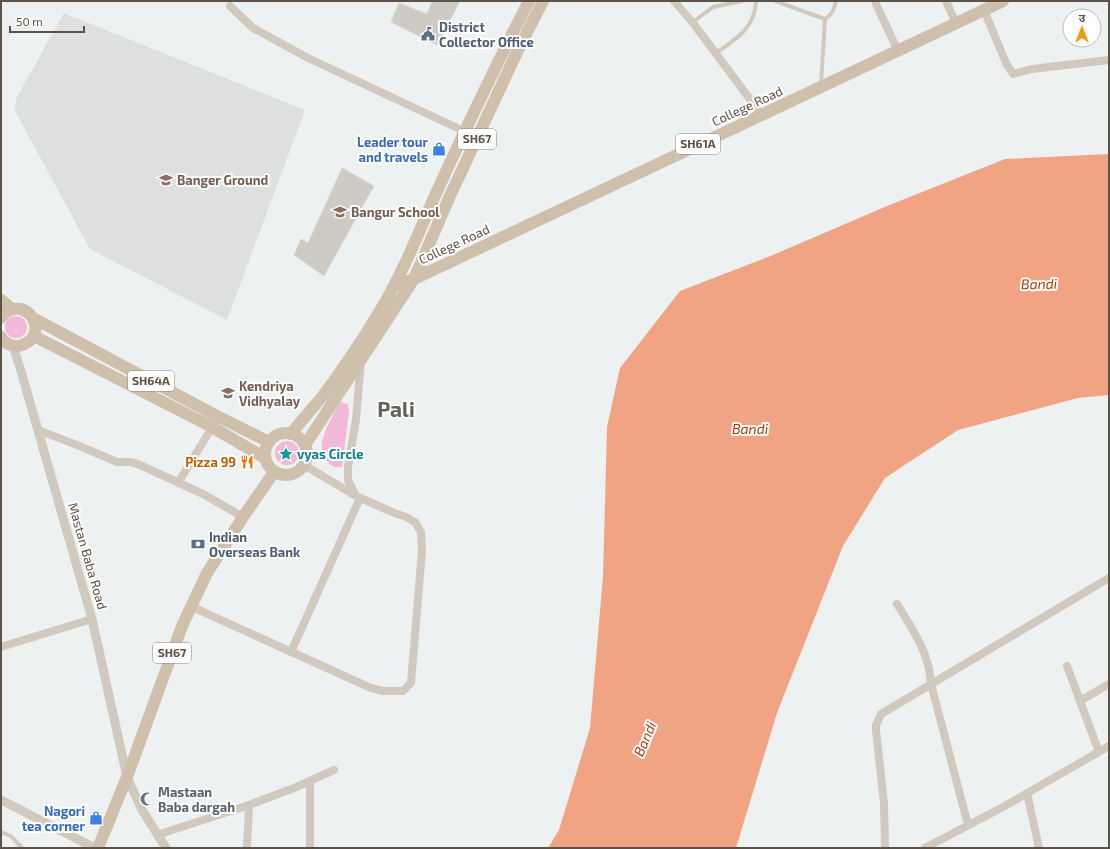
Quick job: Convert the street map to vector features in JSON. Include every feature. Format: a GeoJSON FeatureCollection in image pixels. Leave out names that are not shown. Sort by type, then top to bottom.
{"type":"FeatureCollection","features":[{"type":"Feature","properties":{"kind":"main road","name":"SH67"},"geometry":{"type":"LineString","coordinates":[[291,434],[322,396],[381,309],[394,286],[508,42],[529,1]]}},
{"type":"Feature","properties":{"kind":"main road","name":"SH67"},"geometry":{"type":"LineString","coordinates":[[305,445],[414,279],[449,198],[519,48],[543,1]]}},
{"type":"Feature","properties":{"kind":"main road","name":"College Road"},"geometry":{"type":"LineString","coordinates":[[394,286],[414,279],[1003,1]]}},
{"type":"Feature","properties":{"kind":"main road","name":"SH64A"},"geometry":{"type":"LineString","coordinates":[[1,300],[12,309],[24,310],[33,318],[215,422],[265,458]]}},
{"type":"Feature","properties":{"kind":"main road"},"geometry":{"type":"LineString","coordinates":[[1,318],[12,309]]}},
{"type":"Feature","properties":{"kind":"main road"},"geometry":{"type":"LineString","coordinates":[[1,337],[7,344],[13,346],[25,344],[34,336],[35,324],[33,318]]}},
{"type":"Feature","properties":{"kind":"main road","name":"SH64A"},"geometry":{"type":"LineString","coordinates":[[34,336],[215,422],[269,442]]}},
{"type":"Feature","properties":{"kind":"main road"},"geometry":{"type":"LineString","coordinates":[[284,433],[296,436],[305,445],[307,458],[304,464],[296,473],[291,475],[285,476],[274,472],[270,468],[265,458],[265,453],[269,442],[273,438],[284,433]]}},
{"type":"Feature","properties":{"kind":"main road","name":"SH67"},"geometry":{"type":"LineString","coordinates":[[97,848],[127,777],[190,606],[207,573],[242,517],[274,472]]}},
{"type":"Feature","properties":{"kind":"street"},"geometry":{"type":"LineString","coordinates":[[674,1],[693,23],[761,114]]}},
{"type":"Feature","properties":{"kind":"street"},"geometry":{"type":"LineString","coordinates":[[876,1],[876,4],[898,51]]}},
{"type":"Feature","properties":{"kind":"street"},"geometry":{"type":"LineString","coordinates":[[946,1],[956,23]]}},
{"type":"Feature","properties":{"kind":"street"},"geometry":{"type":"LineString","coordinates":[[230,6],[253,28],[308,58],[466,132]]}},
{"type":"Feature","properties":{"kind":"street"},"geometry":{"type":"LineString","coordinates":[[984,10],[1006,63],[1013,74],[1032,69],[1109,60]]}},
{"type":"Feature","properties":{"kind":"street","name":"Mastan Baba Road"},"geometry":{"type":"LineString","coordinates":[[13,346],[92,619],[127,777],[142,810],[166,848]]}},
{"type":"Feature","properties":{"kind":"street"},"geometry":{"type":"LineString","coordinates":[[358,497],[348,480],[348,467],[356,419],[361,360]]}},
{"type":"Feature","properties":{"kind":"street"},"geometry":{"type":"LineString","coordinates":[[178,483],[215,422]]}},
{"type":"Feature","properties":{"kind":"street"},"geometry":{"type":"LineString","coordinates":[[38,430],[117,462],[130,462],[138,464],[203,494],[242,517]]}},
{"type":"Feature","properties":{"kind":"street"},"geometry":{"type":"LineString","coordinates":[[190,606],[371,688],[383,691],[403,691],[411,683],[422,551],[421,532],[415,522],[358,497],[304,464]]}},
{"type":"Feature","properties":{"kind":"street"},"geometry":{"type":"LineString","coordinates":[[291,652],[358,497]]}},
{"type":"Feature","properties":{"kind":"street"},"geometry":{"type":"LineString","coordinates":[[885,848],[884,803],[876,730],[876,725],[881,714],[1109,578]]}},
{"type":"Feature","properties":{"kind":"street"},"geometry":{"type":"LineString","coordinates":[[897,604],[915,634],[929,669],[931,684],[968,825]]}},
{"type":"Feature","properties":{"kind":"street"},"geometry":{"type":"LineString","coordinates":[[1,647],[92,619]]}},
{"type":"Feature","properties":{"kind":"street"},"geometry":{"type":"LineString","coordinates":[[1067,666],[1099,752]]}},
{"type":"Feature","properties":{"kind":"street"},"geometry":{"type":"LineString","coordinates":[[1080,701],[1109,684]]}},
{"type":"Feature","properties":{"kind":"street"},"geometry":{"type":"LineString","coordinates":[[925,848],[1027,793],[1109,746]]}},
{"type":"Feature","properties":{"kind":"street"},"geometry":{"type":"LineString","coordinates":[[157,835],[249,805],[294,788],[334,770]]}},
{"type":"Feature","properties":{"kind":"street"},"geometry":{"type":"LineString","coordinates":[[310,781],[310,848]]}},
{"type":"Feature","properties":{"kind":"street"},"geometry":{"type":"LineString","coordinates":[[1027,793],[1039,848]]}},
{"type":"Feature","properties":{"kind":"street"},"geometry":{"type":"LineString","coordinates":[[1,800],[97,848]]}},
{"type":"Feature","properties":{"kind":"street"},"geometry":{"type":"LineString","coordinates":[[247,848],[249,805]]}},
{"type":"Feature","properties":{"kind":"lane"},"geometry":{"type":"LineString","coordinates":[[693,23],[713,7],[742,1]]}},
{"type":"Feature","properties":{"kind":"lane"},"geometry":{"type":"LineString","coordinates":[[716,53],[745,31],[750,24],[756,8],[756,1]]}},
{"type":"Feature","properties":{"kind":"lane"},"geometry":{"type":"LineString","coordinates":[[775,1],[826,19]]}},
{"type":"Feature","properties":{"kind":"lane"},"geometry":{"type":"LineString","coordinates":[[821,87],[826,19],[833,12],[836,1]]}},
{"type":"Feature","properties":{"kind":"lane"},"geometry":{"type":"LineString","coordinates":[[1,832],[11,836],[22,848]]}},
{"type":"Feature","properties":{"kind":"shaded area","name":"Banger Ground"},"geometry":{"type":"Polygon","coordinates":[[[64,13],[305,110],[227,320],[90,249],[15,111],[16,99],[64,13]]]}},
{"type":"Feature","properties":{"kind":"shaded area"},"geometry":{"type":"Polygon","coordinates":[[[16,316],[24,319],[27,327],[24,335],[16,338],[8,335],[5,327],[8,319],[16,316]]]}},
{"type":"Feature","properties":{"kind":"shaded area"},"geometry":{"type":"Polygon","coordinates":[[[340,402],[348,404],[349,412],[342,467],[338,467],[333,466],[328,462],[322,448],[328,424],[340,402]]]}},
{"type":"Feature","properties":{"kind":"shaded area"},"geometry":{"type":"Polygon","coordinates":[[[287,441],[296,444],[299,453],[296,462],[287,465],[278,462],[275,453],[278,444],[287,441]]]}},
{"type":"Feature","properties":{"kind":"water","name":"Bandi"},"geometry":{"type":"Polygon","coordinates":[[[1109,154],[1109,395],[1078,398],[958,430],[885,478],[843,546],[777,713],[736,848],[548,848],[559,830],[590,728],[603,576],[607,427],[620,368],[680,291],[768,257],[887,206],[1005,159],[1109,154]]]}},
{"type":"Feature","properties":{"kind":"building","name":"District Collector Office"},"geometry":{"type":"Polygon","coordinates":[[[432,1],[460,1],[437,45],[391,22],[399,3],[427,14],[432,1]]]}},
{"type":"Feature","properties":{"kind":"building","name":"Bangur School"},"geometry":{"type":"Polygon","coordinates":[[[342,168],[374,186],[324,276],[294,255],[301,239],[308,243],[342,168]]]}},
{"type":"Feature","properties":{"kind":"place","name":"District Collector Office"},"geometry":{"type":"Point","coordinates":[428,34]}},
{"type":"Feature","properties":{"kind":"place","name":"Leader tour and travels"},"geometry":{"type":"Point","coordinates":[439,149]}},
{"type":"Feature","properties":{"kind":"place","name":"Banger Ground"},"geometry":{"type":"Point","coordinates":[166,180]}},
{"type":"Feature","properties":{"kind":"place","name":"Bangur School"},"geometry":{"type":"Point","coordinates":[340,212]}},
{"type":"Feature","properties":{"kind":"place","name":"Kendriya Vidhyalay"},"geometry":{"type":"Point","coordinates":[228,393]}},
{"type":"Feature","properties":{"kind":"place","name":"vyas Circle"},"geometry":{"type":"Point","coordinates":[286,454]}},
{"type":"Feature","properties":{"kind":"place","name":"Pizza 99"},"geometry":{"type":"Point","coordinates":[247,462]}},
{"type":"Feature","properties":{"kind":"place","name":"Indian Overseas Bank"},"geometry":{"type":"Point","coordinates":[198,544]}},
{"type":"Feature","properties":{"kind":"place","name":"Mastaan Baba dargah"},"geometry":{"type":"Point","coordinates":[147,799]}},
{"type":"Feature","properties":{"kind":"place","name":"Nagori tea corner"},"geometry":{"type":"Point","coordinates":[96,818]}},
{"type":"Feature","properties":{"kind":"district","name":"Pali"},"geometry":{"type":"Point","coordinates":[396,410]}}]}
